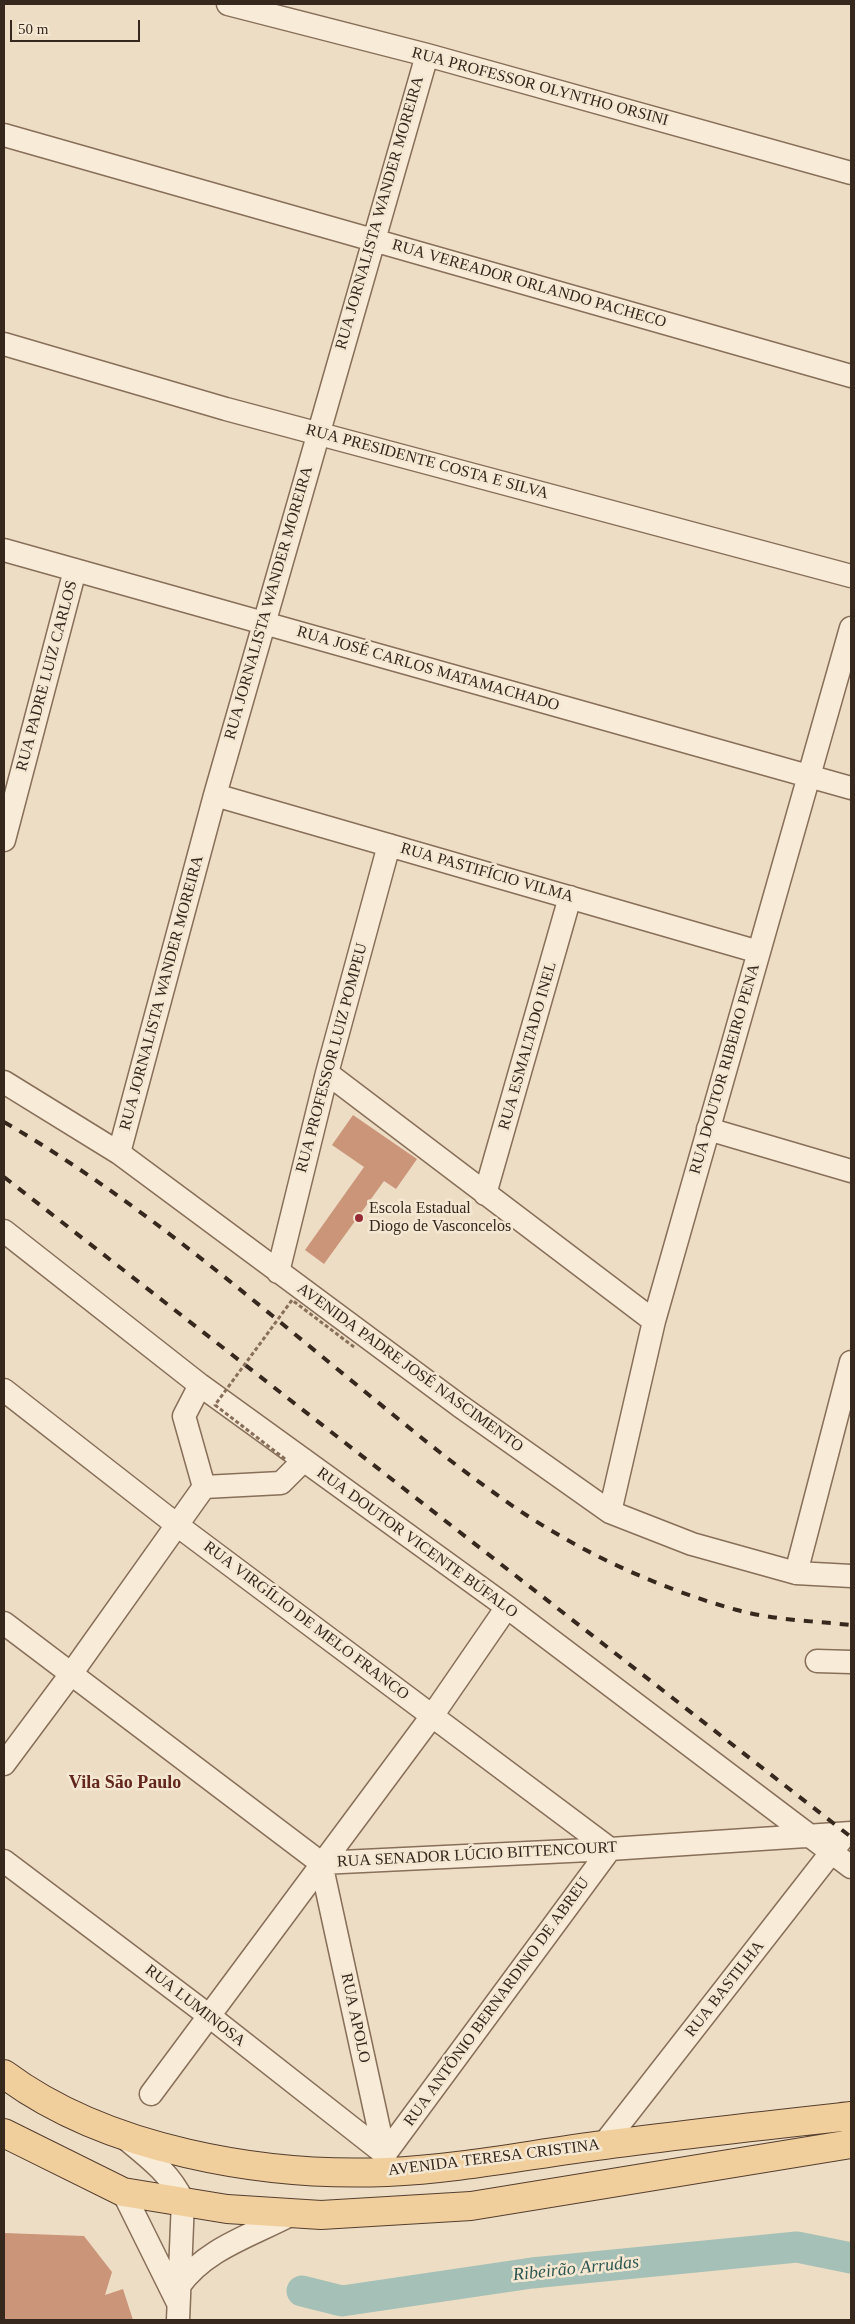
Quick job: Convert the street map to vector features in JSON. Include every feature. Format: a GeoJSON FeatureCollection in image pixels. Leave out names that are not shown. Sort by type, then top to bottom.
{"type":"FeatureCollection","features":[{"type":"Feature","properties":{"kind":"main road","name":"AVENIDA TERESA CRISTINA"},"geometry":{"type":"LineString","coordinates":[[4,2074],[70,2113],[119,2133],[187,2153],[297,2171],[386,2163],[475,2164],[603,2145],[851,2116]]}},
{"type":"Feature","properties":{"kind":"main road"},"geometry":{"type":"LineString","coordinates":[[4,2133],[123,2192],[227,2209],[321,2215],[471,2206],[851,2144]]}},
{"type":"Feature","properties":{"kind":"main road"},"geometry":{"type":"LineString","coordinates":[[321,2215],[351,2204],[371,2190],[386,2163],[412,2190],[455,2207]]}},
{"type":"Feature","properties":{"kind":"street","name":"RUA PROFESSOR OLYNTHO ORSINI"},"geometry":{"type":"LineString","coordinates":[[228,4],[427,55],[851,173]]}},
{"type":"Feature","properties":{"kind":"street","name":"RUA JORNALISTA WANDER MOREIRA"},"geometry":{"type":"LineString","coordinates":[[119,1152],[215,795],[372,239],[427,55]]}},
{"type":"Feature","properties":{"kind":"street","name":"RUA VEREADOR ORLANDO PACHECO"},"geometry":{"type":"LineString","coordinates":[[4,136],[851,376]]}},
{"type":"Feature","properties":{"kind":"street","name":"RUA PRESIDENTE COSTA E SILVA"},"geometry":{"type":"LineString","coordinates":[[4,344],[226,409],[851,576]]}},
{"type":"Feature","properties":{"kind":"street","name":"RUA JOSÉ CARLOS MATAMACHADO"},"geometry":{"type":"LineString","coordinates":[[4,550],[851,788]]}},
{"type":"Feature","properties":{"kind":"street","name":"RUA PADRE LUIZ CARLOS"},"geometry":{"type":"LineString","coordinates":[[4,840],[75,570]]}},
{"type":"Feature","properties":{"kind":"street","name":"RUA DOUTOR RIBEIRO PENA"},"geometry":{"type":"LineString","coordinates":[[610,1512],[654,1321],[851,628]]}},
{"type":"Feature","properties":{"kind":"street","name":"RUA PASTIFÍCIO VILMA"},"geometry":{"type":"LineString","coordinates":[[215,795],[758,952]]}},
{"type":"Feature","properties":{"kind":"street","name":"RUA PROFESSOR LUIZ POMPEU"},"geometry":{"type":"LineString","coordinates":[[278,1272],[327,1073],[389,845]]}},
{"type":"Feature","properties":{"kind":"street","name":"RUA ESMALTADO INEL"},"geometry":{"type":"LineString","coordinates":[[485,1194],[570,897]]}},
{"type":"Feature","properties":{"kind":"street"},"geometry":{"type":"LineString","coordinates":[[327,1073],[654,1321]]}},
{"type":"Feature","properties":{"kind":"street","name":"AVENIDA PADRE JOSÉ NASCIMENTO"},"geometry":{"type":"LineString","coordinates":[[4,1082],[119,1152],[460,1406],[610,1512],[692,1544],[796,1573],[851,1576]]}},
{"type":"Feature","properties":{"kind":"street"},"geometry":{"type":"LineString","coordinates":[[708,1130],[851,1172]]}},
{"type":"Feature","properties":{"kind":"street","name":"RUA DOUTOR VICENTE BÚFALO"},"geometry":{"type":"LineString","coordinates":[[4,1231],[295,1460],[507,1607],[806,1835],[851,1867]]}},
{"type":"Feature","properties":{"kind":"street"},"geometry":{"type":"LineString","coordinates":[[796,1573],[851,1362]]}},
{"type":"Feature","properties":{"kind":"street"},"geometry":{"type":"LineString","coordinates":[[200,1385],[184,1416],[204,1487]]}},
{"type":"Feature","properties":{"kind":"street","name":"RUA VIRGÍLIO DE MELO FRANCO"},"geometry":{"type":"LineString","coordinates":[[4,1390],[177,1525],[610,1849]]}},
{"type":"Feature","properties":{"kind":"street"},"geometry":{"type":"LineString","coordinates":[[204,1487],[281,1483],[295,1460]]}},
{"type":"Feature","properties":{"kind":"street"},"geometry":{"type":"LineString","coordinates":[[4,1764],[71,1674],[204,1487]]}},
{"type":"Feature","properties":{"kind":"street"},"geometry":{"type":"LineString","coordinates":[[151,2094],[432,1716],[507,1607]]}},
{"type":"Feature","properties":{"kind":"street","name":"RUA SENADOR LÚCIO BITTENCOURT"},"geometry":{"type":"LineString","coordinates":[[4,1624],[321,1864],[610,1849],[849,1833]]}},
{"type":"Feature","properties":{"kind":"street"},"geometry":{"type":"LineString","coordinates":[[817,1661],[851,1662]]}},
{"type":"Feature","properties":{"kind":"street","name":"RUA BASTILHA"},"geometry":{"type":"LineString","coordinates":[[603,2145],[832,1852],[849,1833]]}},
{"type":"Feature","properties":{"kind":"street","name":"RUA ANTÔNIO BERNARDINO DE ABREU"},"geometry":{"type":"LineString","coordinates":[[386,2163],[610,1849]]}},
{"type":"Feature","properties":{"kind":"street","name":"RUA LUMINOSA"},"geometry":{"type":"LineString","coordinates":[[4,1861],[208,2015],[386,2163]]}},
{"type":"Feature","properties":{"kind":"street","name":"RUA APOLO"},"geometry":{"type":"LineString","coordinates":[[321,1864],[386,2163]]}},
{"type":"Feature","properties":{"kind":"street"},"geometry":{"type":"LineString","coordinates":[[119,2133],[160,2166],[177,2187],[183,2201],[179,2304]]}},
{"type":"Feature","properties":{"kind":"street"},"geometry":{"type":"LineString","coordinates":[[123,2192],[179,2304]]}},
{"type":"Feature","properties":{"kind":"street"},"geometry":{"type":"LineString","coordinates":[[179,2304],[190,2271],[224,2246],[292,2214]]}},
{"type":"Feature","properties":{"kind":"path"},"geometry":{"type":"LineString","coordinates":[[295,1460],[215,1405],[292,1300],[354,1347]]}},
{"type":"Feature","properties":{"kind":"building"},"geometry":{"type":"Polygon","coordinates":[[[353,1115],[417,1159],[396,1189],[384,1181],[324,1264],[305,1250],[364,1167],[332,1145],[353,1115]]]}},
{"type":"Feature","properties":{"kind":"building"},"geometry":{"type":"Polygon","coordinates":[[[4,2233],[84,2236],[112,2272],[105,2295],[123,2289],[133,2320],[4,2320],[4,2233]]]}},
{"type":"Feature","properties":{"kind":"waterway","name":"Ribeirão Arrudas"},"geometry":{"type":"LineString","coordinates":[[302,2291],[342,2301],[532,2273],[797,2247],[851,2258]]}},
{"type":"Feature","properties":{"kind":"railway"},"geometry":{"type":"LineString","coordinates":[[4,1122],[50,1150],[138,1210],[223,1275],[455,1464],[549,1529],[609,1562],[672,1589],[704,1600],[765,1616],[851,1625]]}},
{"type":"Feature","properties":{"kind":"railway"},"geometry":{"type":"LineString","coordinates":[[4,1177],[851,1837]]}},
{"type":"Feature","properties":{"kind":"place","name":"Escola Estadual Diogo de Vasconcelos"},"geometry":{"type":"Point","coordinates":[359,1218]}},
{"type":"Feature","properties":{"kind":"district","name":"Vila São Paulo"},"geometry":{"type":"Point","coordinates":[125,1783]}}]}
